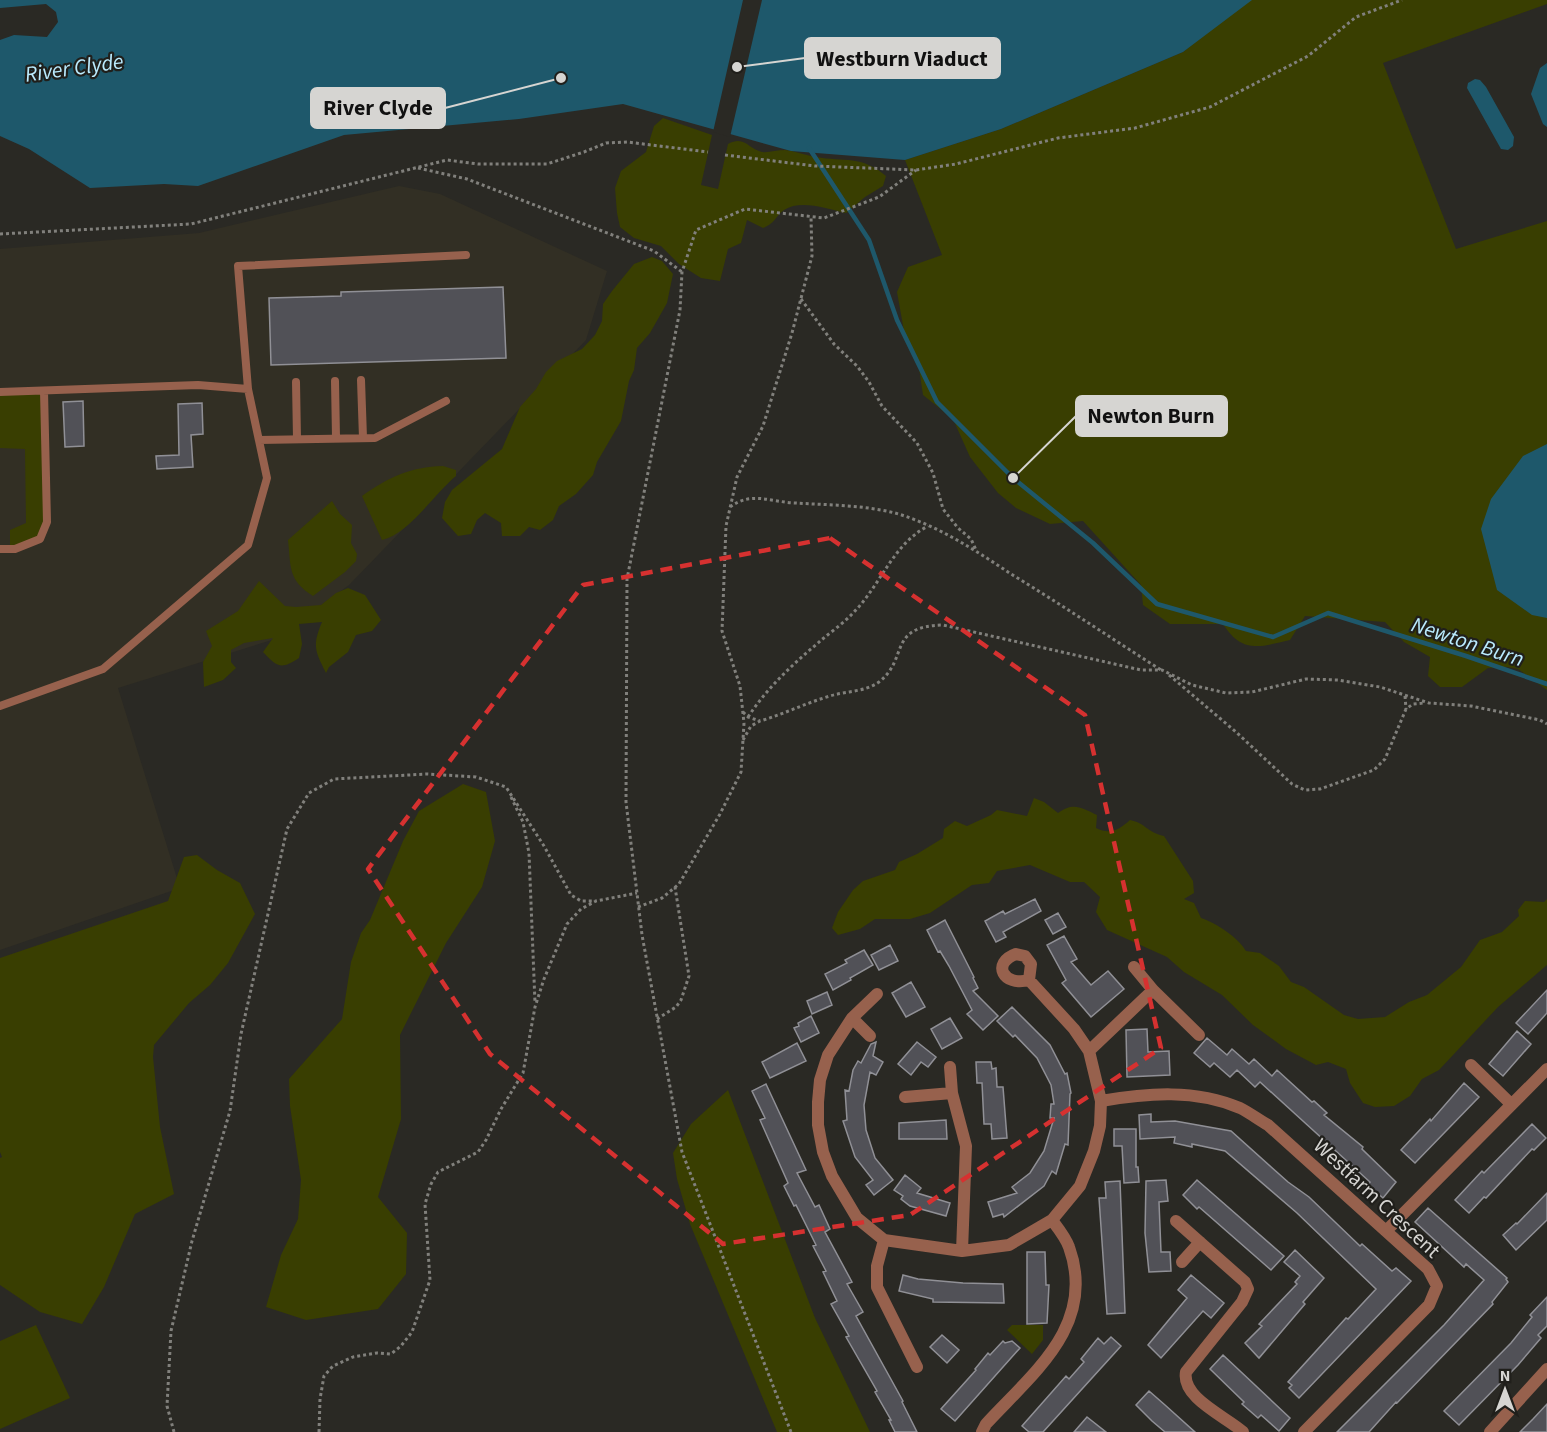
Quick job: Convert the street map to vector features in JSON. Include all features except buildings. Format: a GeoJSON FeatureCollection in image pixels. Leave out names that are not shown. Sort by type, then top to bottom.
{"type":"FeatureCollection","features":[{"type":"Feature","properties":{"kind":"street"},"geometry":{"type":"LineString","coordinates":[[1134,967],[1153,990],[1198,1035]]}},
{"type":"Feature","properties":{"kind":"street"},"geometry":{"type":"LineString","coordinates":[[877,994],[852,1018],[828,1055],[820,1080],[818,1125],[823,1152],[832,1176],[857,1218],[884,1240],[962,1251],[1009,1245],[1052,1220],[1080,1186],[1089,1168],[1100,1126],[1101,1101],[1089,1051],[1074,1029],[1029,980]]}},
{"type":"Feature","properties":{"kind":"street"},"geometry":{"type":"LineString","coordinates":[[1089,1051],[1153,990]]}},
{"type":"Feature","properties":{"kind":"street"},"geometry":{"type":"LineString","coordinates":[[852,1018],[870,1036]]}},
{"type":"Feature","properties":{"kind":"street"},"geometry":{"type":"LineString","coordinates":[[1472,1065],[1511,1104]]}},
{"type":"Feature","properties":{"kind":"street"},"geometry":{"type":"LineString","coordinates":[[950,1067],[952,1094],[966,1146],[962,1251]]}},
{"type":"Feature","properties":{"kind":"street"},"geometry":{"type":"LineString","coordinates":[[1387,1230],[1547,1069]]}},
{"type":"Feature","properties":{"kind":"street","name":"Westfarm Crescent"},"geometry":{"type":"LineString","coordinates":[[1101,1101],[1159,1093],[1184,1094],[1214,1100],[1241,1109],[1268,1125],[1428,1269],[1437,1286],[1429,1305],[1304,1432]]}},
{"type":"Feature","properties":{"kind":"street"},"geometry":{"type":"LineString","coordinates":[[905,1096],[952,1094]]}},
{"type":"Feature","properties":{"kind":"street"},"geometry":{"type":"LineString","coordinates":[[982,1432],[986,1424],[1049,1356],[1065,1332],[1074,1307],[1076,1280],[1069,1246],[1052,1220]]}},
{"type":"Feature","properties":{"kind":"street"},"geometry":{"type":"LineString","coordinates":[[1176,1221],[1245,1282],[1248,1289],[1242,1302],[1186,1372],[1185,1379],[1188,1387],[1210,1410],[1243,1432]]}},
{"type":"Feature","properties":{"kind":"street"},"geometry":{"type":"LineString","coordinates":[[884,1240],[877,1266],[877,1287],[917,1367]]}},
{"type":"Feature","properties":{"kind":"street"},"geometry":{"type":"LineString","coordinates":[[1182,1262],[1200,1242]]}},
{"type":"Feature","properties":{"kind":"street"},"geometry":{"type":"LineString","coordinates":[[1490,1432],[1547,1369]]}},
{"type":"Feature","properties":{"kind":"lane"},"geometry":{"type":"LineString","coordinates":[[0,706],[102,669],[248,545],[267,478],[248,389],[238,266],[466,255]]}},
{"type":"Feature","properties":{"kind":"lane"},"geometry":{"type":"LineString","coordinates":[[362,380],[363,438]]}},
{"type":"Feature","properties":{"kind":"lane"},"geometry":{"type":"LineString","coordinates":[[335,381],[336,438]]}},
{"type":"Feature","properties":{"kind":"lane"},"geometry":{"type":"LineString","coordinates":[[296,382],[297,439]]}},
{"type":"Feature","properties":{"kind":"lane"},"geometry":{"type":"LineString","coordinates":[[0,392],[198,385],[248,389]]}},
{"type":"Feature","properties":{"kind":"lane"},"geometry":{"type":"LineString","coordinates":[[0,549],[15,549],[40,539],[47,522],[44,391]]}},
{"type":"Feature","properties":{"kind":"lane"},"geometry":{"type":"LineString","coordinates":[[259,440],[375,438],[446,401]]}},
{"type":"Feature","properties":{"kind":"path"},"geometry":{"type":"LineString","coordinates":[[725,155],[815,166],[916,170],[956,164],[1058,138],[1135,128],[1210,107],[1308,56],[1356,17],[1402,0]]}},
{"type":"Feature","properties":{"kind":"path"},"geometry":{"type":"LineString","coordinates":[[0,234],[191,224],[447,160],[478,164],[547,164],[584,153],[606,143],[627,142],[708,153]]}},
{"type":"Feature","properties":{"kind":"path"},"geometry":{"type":"LineString","coordinates":[[416,168],[467,179],[654,251],[682,272]]}},
{"type":"Feature","properties":{"kind":"path"},"geometry":{"type":"LineString","coordinates":[[791,1432],[682,1152],[639,907],[626,802],[627,579],[680,310],[682,272],[696,230],[745,209],[824,218],[879,197],[916,170]]}},
{"type":"Feature","properties":{"kind":"path"},"geometry":{"type":"LineString","coordinates":[[639,907],[662,898],[675,887],[720,814],[741,772],[743,712],[740,686],[722,631],[726,526],[737,477],[763,426],[801,299],[812,256],[811,217]]}},
{"type":"Feature","properties":{"kind":"path"},"geometry":{"type":"LineString","coordinates":[[801,299],[834,344],[857,366],[882,406],[917,443],[933,473],[944,509],[958,528],[971,539],[976,551]]}},
{"type":"Feature","properties":{"kind":"path"},"geometry":{"type":"LineString","coordinates":[[730,507],[740,499],[750,497],[877,510],[896,514],[928,526],[976,551],[1162,670],[1185,687],[1292,784],[1305,790],[1320,789],[1374,770],[1385,759],[1406,709],[1406,696]]}},
{"type":"Feature","properties":{"kind":"path"},"geometry":{"type":"LineString","coordinates":[[748,717],[760,698],[776,681],[854,612],[896,553],[915,533],[928,526]]}},
{"type":"Feature","properties":{"kind":"path"},"geometry":{"type":"LineString","coordinates":[[743,740],[751,726],[760,721],[831,695],[866,689],[874,685],[889,671],[904,638],[921,628],[932,625],[953,627],[1141,670],[1162,670],[1192,685],[1226,693],[1252,692],[1292,681],[1322,679],[1380,687],[1429,703]]}},
{"type":"Feature","properties":{"kind":"path"},"geometry":{"type":"LineString","coordinates":[[1406,709],[1413,704],[1429,703],[1471,706],[1540,720],[1547,724]]}},
{"type":"Feature","properties":{"kind":"path"},"geometry":{"type":"LineString","coordinates":[[743,712],[748,717],[760,721]]}},
{"type":"Feature","properties":{"kind":"path"},"geometry":{"type":"LineString","coordinates":[[174,1432],[167,1407],[171,1331],[192,1241],[230,1111],[241,1034],[287,829],[309,793],[334,780],[427,774],[476,777],[506,787],[544,846],[571,895],[581,901],[596,901],[637,893]]}},
{"type":"Feature","properties":{"kind":"path"},"geometry":{"type":"LineString","coordinates":[[506,787],[523,822],[529,853],[535,1007]]}},
{"type":"Feature","properties":{"kind":"path"},"geometry":{"type":"LineString","coordinates":[[657,1019],[676,1007],[681,1000],[689,976],[675,887]]}},
{"type":"Feature","properties":{"kind":"path"},"geometry":{"type":"LineString","coordinates":[[319,1432],[320,1399],[324,1376],[333,1366],[353,1357],[391,1353],[401,1346],[412,1332],[430,1280],[425,1204],[431,1184],[438,1172],[478,1152],[486,1140],[523,1073],[535,1007],[567,924],[581,909],[596,901]]}},
{"type":"Feature","properties":{"kind":"highlighted area"},"geometry":{"type":"Polygon","coordinates":[[[830,538],[1085,715],[1161,1048],[910,1215],[723,1244],[490,1054],[368,869],[583,585],[830,538]]]}},
{"type":"Feature","properties":{"kind":"shaded area"},"geometry":{"type":"Polygon","coordinates":[[[399,186],[440,194],[607,271],[586,340],[349,585],[275,639],[118,688],[180,888],[0,950],[0,249],[199,233],[399,186]]]}},
{"type":"Feature","properties":{"kind":"green space"},"geometry":{"type":"Polygon","coordinates":[[[1249,0],[1547,0],[1547,4],[1383,63],[1456,249],[1547,221],[1547,690],[1518,669],[1507,667],[1488,668],[1462,687],[1440,687],[1428,676],[1430,657],[1404,642],[1385,622],[1305,616],[1290,640],[1261,646],[1252,646],[1237,640],[1223,624],[1170,624],[1143,605],[1141,585],[1083,521],[1050,524],[1016,508],[998,493],[970,457],[953,419],[923,395],[919,368],[904,331],[897,292],[908,267],[942,255],[905,160],[1001,129],[1183,52],[1249,0]]]}},
{"type":"Feature","properties":{"kind":"green space"},"geometry":{"type":"Polygon","coordinates":[[[663,118],[712,135],[701,185],[718,189],[728,144],[739,141],[762,152],[785,150],[816,157],[861,162],[886,176],[883,186],[846,213],[798,205],[784,210],[771,224],[763,228],[747,220],[741,243],[728,249],[720,281],[701,278],[679,264],[661,246],[634,238],[620,227],[615,188],[621,171],[646,152],[654,126],[663,118]]]}},
{"type":"Feature","properties":{"kind":"green space"},"geometry":{"type":"Polygon","coordinates":[[[652,257],[662,261],[673,274],[667,303],[650,333],[637,348],[621,421],[597,462],[593,475],[576,494],[559,506],[553,520],[540,530],[529,527],[520,536],[502,536],[501,523],[485,513],[477,520],[471,534],[458,536],[442,518],[445,502],[452,490],[502,449],[520,407],[536,389],[546,372],[557,361],[582,349],[595,335],[602,321],[603,304],[612,291],[634,264],[652,257]]]}},
{"type":"Feature","properties":{"kind":"green space"},"geometry":{"type":"Polygon","coordinates":[[[44,391],[47,522],[40,539],[10,549],[10,530],[26,523],[25,449],[0,448],[0,392],[44,391]]]}},
{"type":"Feature","properties":{"kind":"green space"},"geometry":{"type":"Polygon","coordinates":[[[443,466],[456,470],[456,476],[402,530],[382,540],[362,496],[400,474],[420,468],[443,466]]]}},
{"type":"Feature","properties":{"kind":"green space"},"geometry":{"type":"Polygon","coordinates":[[[332,501],[340,514],[352,525],[351,543],[357,554],[356,561],[313,596],[295,579],[288,540],[332,501]]]}},
{"type":"Feature","properties":{"kind":"green space"},"geometry":{"type":"Polygon","coordinates":[[[259,581],[285,606],[296,607],[321,605],[336,593],[348,588],[365,595],[381,620],[372,631],[356,635],[348,652],[329,667],[326,673],[316,648],[322,622],[299,624],[302,644],[299,658],[283,665],[272,661],[263,652],[273,638],[244,643],[231,650],[231,662],[236,668],[223,680],[204,687],[203,662],[212,646],[206,631],[238,611],[259,581]]]}},
{"type":"Feature","properties":{"kind":"green space"},"geometry":{"type":"Polygon","coordinates":[[[463,784],[486,792],[495,841],[482,887],[446,943],[400,1035],[401,1119],[378,1197],[407,1233],[406,1274],[378,1309],[306,1320],[266,1307],[281,1255],[298,1219],[301,1180],[290,1106],[289,1079],[342,1019],[351,962],[361,933],[370,920],[403,841],[419,811],[463,784]]]}},
{"type":"Feature","properties":{"kind":"green space"},"geometry":{"type":"Polygon","coordinates":[[[1034,798],[1044,802],[1058,813],[1073,807],[1091,812],[1097,815],[1096,828],[1101,830],[1114,830],[1130,820],[1164,836],[1193,881],[1194,893],[1184,899],[1194,903],[1201,918],[1226,931],[1246,951],[1260,953],[1279,966],[1291,982],[1304,987],[1344,1015],[1358,1019],[1385,1017],[1409,1002],[1427,995],[1461,967],[1480,940],[1502,932],[1519,916],[1518,910],[1525,901],[1544,902],[1547,899],[1547,965],[1498,1007],[1439,1070],[1422,1079],[1410,1096],[1394,1106],[1375,1107],[1363,1103],[1350,1083],[1346,1069],[1328,1062],[1316,1065],[1286,1049],[1253,1025],[1222,995],[1184,972],[1167,957],[1107,930],[1096,912],[1100,897],[1084,882],[1070,882],[1030,865],[997,871],[989,883],[972,885],[930,913],[910,919],[875,919],[860,929],[838,935],[832,928],[838,912],[853,890],[863,881],[895,870],[899,862],[943,838],[944,829],[955,821],[967,826],[997,810],[1027,816],[1034,798]]]}},
{"type":"Feature","properties":{"kind":"green space"},"geometry":{"type":"Polygon","coordinates":[[[197,855],[240,883],[255,914],[228,963],[210,985],[189,1003],[154,1045],[153,1057],[160,1127],[174,1194],[135,1214],[104,1287],[82,1324],[40,1312],[0,1285],[0,1158],[2,1157],[0,1152],[0,958],[168,901],[184,857],[197,855]]]}},
{"type":"Feature","properties":{"kind":"green space"},"geometry":{"type":"Polygon","coordinates":[[[728,1090],[815,1318],[870,1432],[777,1432],[690,1224],[677,1179],[673,1153],[691,1124],[728,1090]]]}},
{"type":"Feature","properties":{"kind":"green space"},"geometry":{"type":"Polygon","coordinates":[[[36,1325],[70,1398],[0,1429],[0,1341],[36,1325]]]}},
{"type":"Feature","properties":{"kind":"green space"},"geometry":{"type":"Polygon","coordinates":[[[1012,1325],[1043,1325],[1043,1340],[1032,1354],[1007,1330],[1012,1325]]]}},
{"type":"Feature","properties":{"kind":"water","name":"River Clyde"},"geometry":{"type":"Polygon","coordinates":[[[0,0],[1252,0],[1183,52],[1001,129],[905,160],[791,151],[623,104],[519,119],[344,135],[198,186],[164,184],[90,188],[29,149],[0,136],[0,40],[14,35],[47,37],[58,22],[56,12],[46,4],[0,8],[0,0]]]}},
{"type":"Feature","properties":{"kind":"water"},"geometry":{"type":"Polygon","coordinates":[[[1547,63],[1547,127],[1543,124],[1531,94],[1540,68],[1547,63]]]}},
{"type":"Feature","properties":{"kind":"water"},"geometry":{"type":"Polygon","coordinates":[[[1475,79],[1480,80],[1486,87],[1514,137],[1513,146],[1508,150],[1501,149],[1467,88],[1468,83],[1475,79]]]}},
{"type":"Feature","properties":{"kind":"water"},"geometry":{"type":"Polygon","coordinates":[[[1547,444],[1547,618],[1532,615],[1497,590],[1481,529],[1491,499],[1523,456],[1547,444]]]}},
{"type":"Feature","properties":{"kind":"pier"},"geometry":{"type":"Polygon","coordinates":[[[743,0],[762,0],[730,137],[713,132],[743,0]]]}},
{"type":"Feature","properties":{"kind":"waterway","name":"Newton Burn"},"geometry":{"type":"LineString","coordinates":[[809,148],[869,240],[897,320],[937,402],[1013,478],[1093,543],[1157,604],[1273,637],[1328,613],[1547,684]]}},
{"type":"Feature","properties":{"kind":"place","name":"Westburn Viaduct"},"geometry":{"type":"Point","coordinates":[737,67]}},
{"type":"Feature","properties":{"kind":"place","name":"River Clyde"},"geometry":{"type":"Point","coordinates":[561,78]}},
{"type":"Feature","properties":{"kind":"place","name":"Newton Burn"},"geometry":{"type":"Point","coordinates":[1013,478]}}]}
